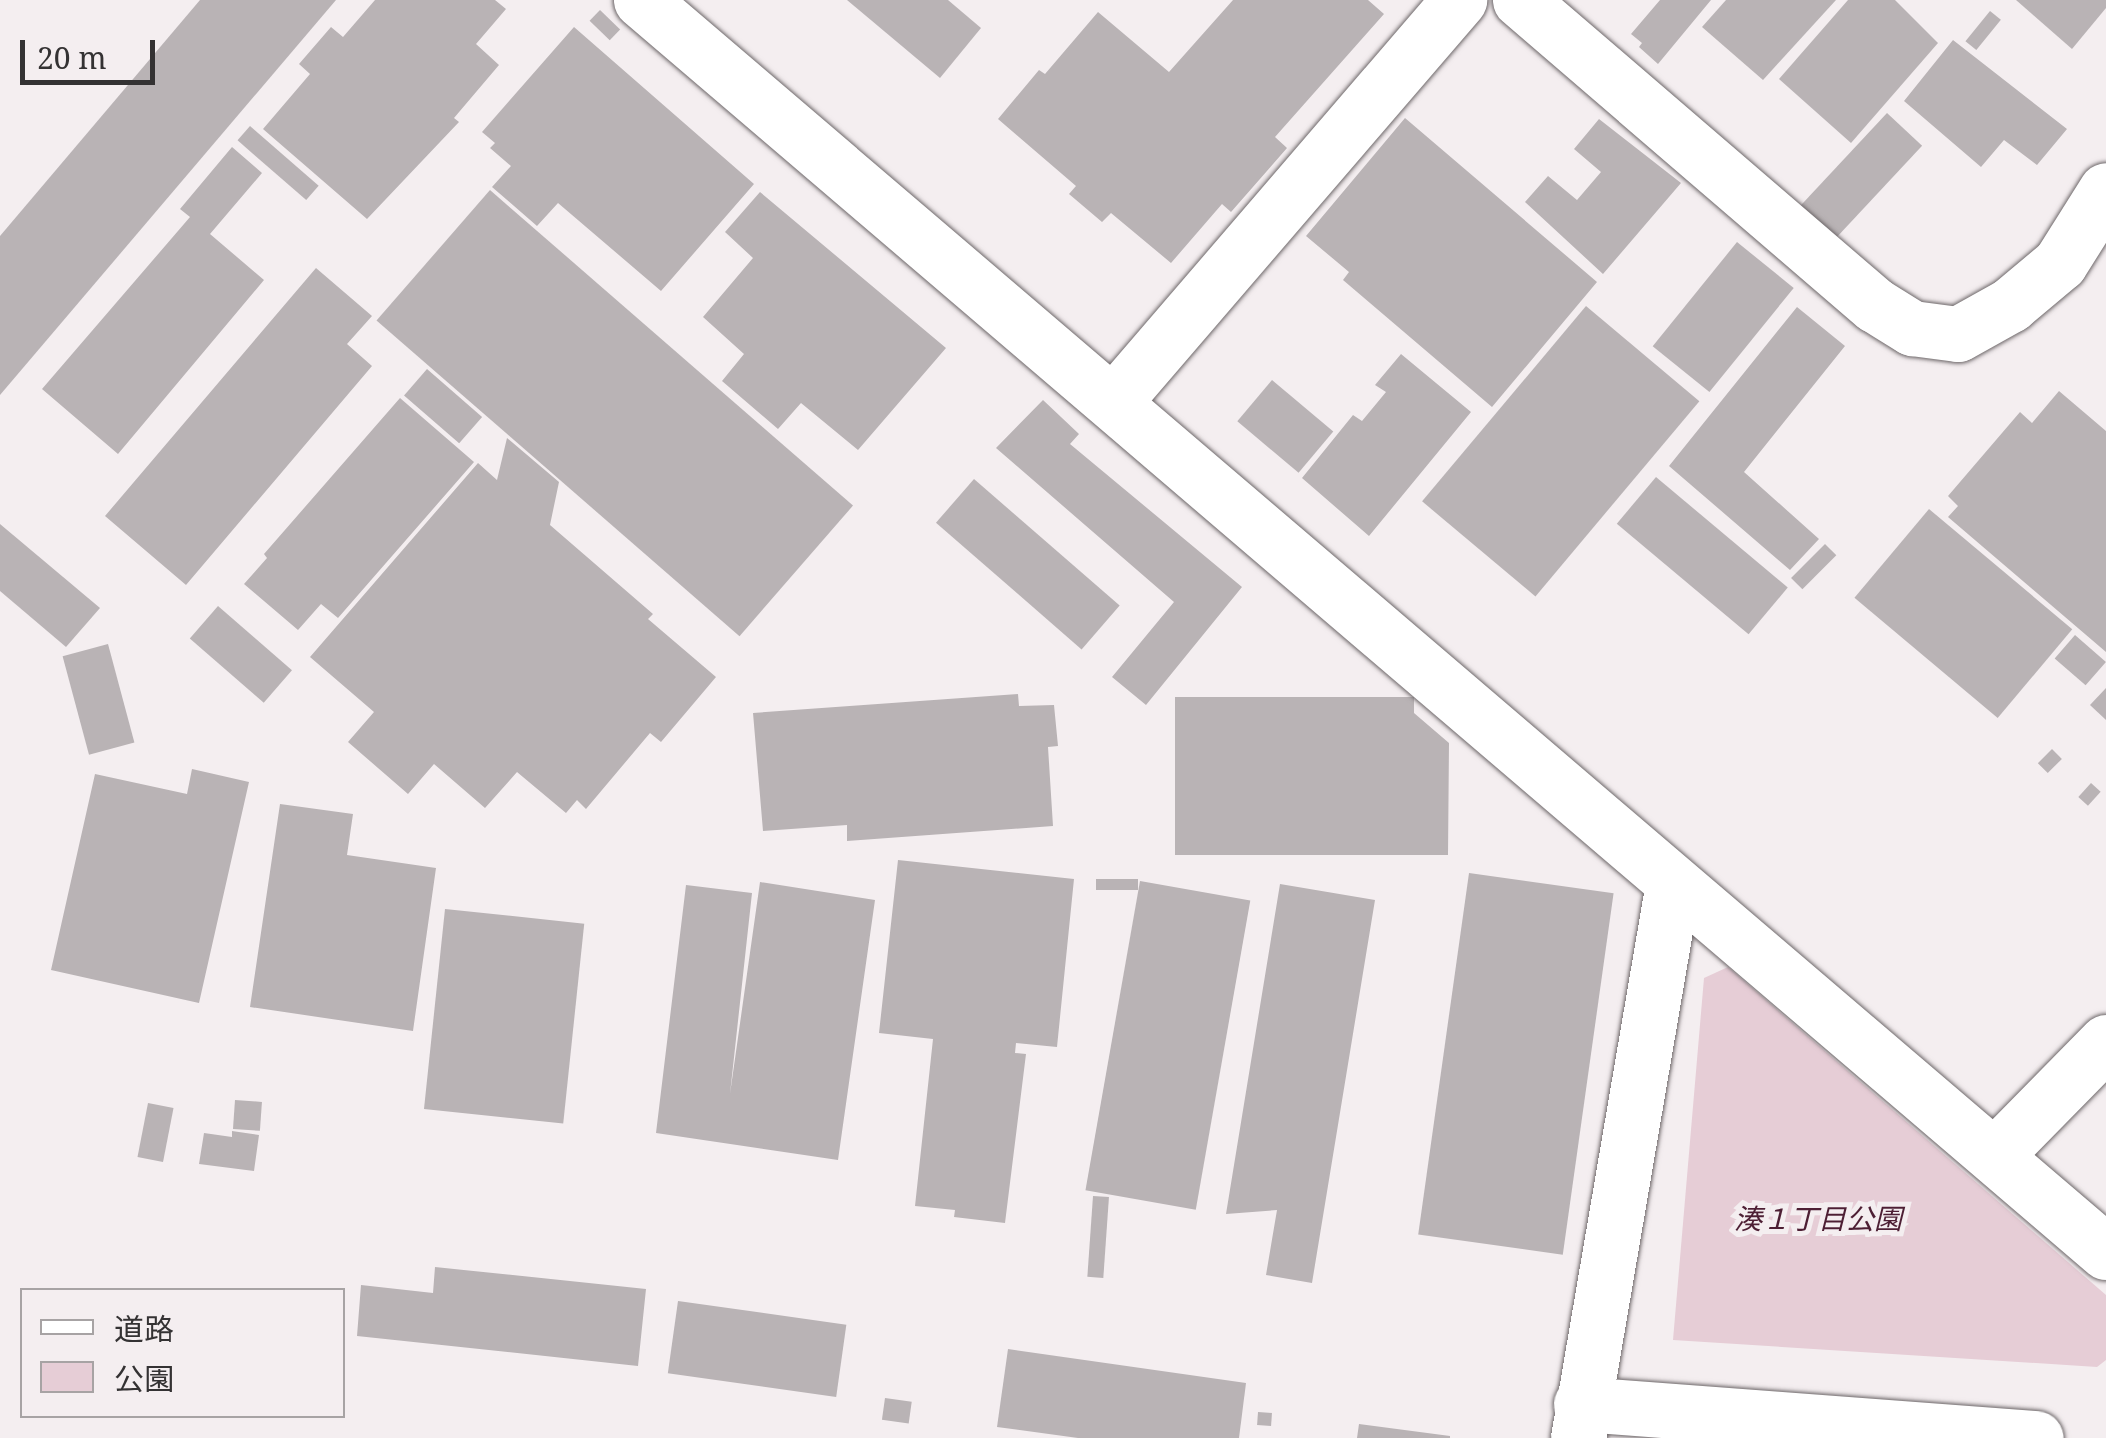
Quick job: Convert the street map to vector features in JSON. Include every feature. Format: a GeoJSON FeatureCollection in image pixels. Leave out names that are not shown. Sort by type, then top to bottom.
{"type":"FeatureCollection","features":[{"type":"Feature","properties":{"kind":"street"},"geometry":{"type":"LineString","coordinates":[[641,0],[1114,400],[2106,1252]]}},
{"type":"Feature","properties":{"kind":"street"},"geometry":{"type":"LineString","coordinates":[[1114,400],[1459,0]]}},
{"type":"Feature","properties":{"kind":"street"},"geometry":{"type":"LineString","coordinates":[[1520,0],[1847,282],[1912,328],[1958,334],[2010,306],[2060,263],[2106,190]]}},
{"type":"Feature","properties":{"kind":"street"},"geometry":{"type":"LineString","coordinates":[[1673,883],[1579,1421],[2036,1438]]}},
{"type":"Feature","properties":{"kind":"street"},"geometry":{"type":"LineString","coordinates":[[1996,1154],[2106,1042]]}},
{"type":"Feature","properties":{"kind":"green space","name":"湊１丁目公園"},"geometry":{"type":"Polygon","coordinates":[[[1728,967],[2106,1295],[2106,1360],[2097,1367],[1673,1340],[1704,978],[1728,967]]]}},
{"type":"Feature","properties":{"kind":"building"},"geometry":{"type":"Polygon","coordinates":[[[200,0],[336,0],[0,395],[0,236],[200,0]]]}},
{"type":"Feature","properties":{"kind":"building"},"geometry":{"type":"Polygon","coordinates":[[[375,0],[495,0],[506,9],[476,44],[499,65],[454,118],[459,122],[367,219],[263,129],[310,74],[299,64],[331,27],[343,37],[375,0]]]}},
{"type":"Feature","properties":{"kind":"building"},"geometry":{"type":"Polygon","coordinates":[[[847,0],[948,0],[981,28],[940,78],[847,0]]]}},
{"type":"Feature","properties":{"kind":"building"},"geometry":{"type":"Polygon","coordinates":[[[1233,0],[1368,0],[1384,14],[1275,137],[1287,148],[1231,212],[1222,204],[1171,263],[1111,213],[1102,222],[1069,194],[1076,186],[998,119],[1039,70],[1045,74],[1098,12],[1169,72],[1233,0]]]}},
{"type":"Feature","properties":{"kind":"building"},"geometry":{"type":"Polygon","coordinates":[[[1660,0],[1711,0],[1658,64],[1631,34],[1660,0]]]}},
{"type":"Feature","properties":{"kind":"building"},"geometry":{"type":"Polygon","coordinates":[[[1726,0],[1836,0],[1763,80],[1702,27],[1726,0]]]}},
{"type":"Feature","properties":{"kind":"building"},"geometry":{"type":"Polygon","coordinates":[[[1848,0],[1895,0],[1938,43],[1851,143],[1779,79],[1848,0]]]}},
{"type":"Feature","properties":{"kind":"building"},"geometry":{"type":"Polygon","coordinates":[[[2016,0],[2106,0],[2106,8],[2072,49],[2016,0]]]}},
{"type":"Feature","properties":{"kind":"building"},"geometry":{"type":"Polygon","coordinates":[[[600,10],[620,29],[610,40],[590,21],[600,10]]]}},
{"type":"Feature","properties":{"kind":"building"},"geometry":{"type":"Polygon","coordinates":[[[1990,11],[2001,20],[1976,50],[1965,41],[1990,11]]]}},
{"type":"Feature","properties":{"kind":"building"},"geometry":{"type":"Polygon","coordinates":[[[574,27],[754,184],[661,291],[558,203],[537,226],[492,187],[511,166],[490,148],[495,143],[482,132],[574,27]]]}},
{"type":"Feature","properties":{"kind":"building"},"geometry":{"type":"Polygon","coordinates":[[[1953,40],[2067,129],[2037,165],[2004,140],[1981,167],[1904,101],[1953,40]]]}},
{"type":"Feature","properties":{"kind":"building"},"geometry":{"type":"Polygon","coordinates":[[[1887,113],[1922,146],[1833,241],[1798,208],[1887,113]]]}},
{"type":"Feature","properties":{"kind":"building"},"geometry":{"type":"Polygon","coordinates":[[[1405,118],[1597,282],[1492,407],[1343,280],[1349,272],[1306,236],[1405,118]]]}},
{"type":"Feature","properties":{"kind":"building"},"geometry":{"type":"Polygon","coordinates":[[[1599,119],[1681,183],[1603,274],[1525,202],[1548,176],[1577,200],[1601,172],[1574,149],[1599,119]]]}},
{"type":"Feature","properties":{"kind":"building"},"geometry":{"type":"Polygon","coordinates":[[[250,126],[319,186],[306,200],[238,140],[250,126]]]}},
{"type":"Feature","properties":{"kind":"building"},"geometry":{"type":"Polygon","coordinates":[[[232,147],[262,173],[210,234],[264,280],[118,454],[42,389],[190,217],[180,209],[232,147]]]}},
{"type":"Feature","properties":{"kind":"building"},"geometry":{"type":"Polygon","coordinates":[[[490,190],[853,506],[740,636],[377,321],[490,190]]]}},
{"type":"Feature","properties":{"kind":"building"},"geometry":{"type":"Polygon","coordinates":[[[760,192],[946,348],[858,450],[801,403],[778,429],[722,381],[744,354],[703,317],[753,258],[725,232],[760,192]]]}},
{"type":"Feature","properties":{"kind":"building"},"geometry":{"type":"Polygon","coordinates":[[[1737,242],[1794,288],[1709,392],[1653,346],[1737,242]]]}},
{"type":"Feature","properties":{"kind":"building"},"geometry":{"type":"Polygon","coordinates":[[[316,268],[372,316],[347,344],[372,366],[186,585],[105,516],[316,268]]]}},
{"type":"Feature","properties":{"kind":"building"},"geometry":{"type":"Polygon","coordinates":[[[1586,306],[1699,401],[1535,596],[1422,501],[1586,306]]]}},
{"type":"Feature","properties":{"kind":"building"},"geometry":{"type":"Polygon","coordinates":[[[1797,307],[1845,346],[1744,472],[1819,539],[1790,570],[1669,466],[1797,307]]]}},
{"type":"Feature","properties":{"kind":"building"},"geometry":{"type":"Polygon","coordinates":[[[1401,354],[1471,412],[1369,536],[1302,478],[1353,415],[1362,421],[1386,392],[1375,385],[1401,354]]]}},
{"type":"Feature","properties":{"kind":"building"},"geometry":{"type":"Polygon","coordinates":[[[427,369],[482,417],[459,443],[404,395],[427,369]]]}},
{"type":"Feature","properties":{"kind":"building"},"geometry":{"type":"Polygon","coordinates":[[[1272,380],[1333,431],[1299,473],[1237,421],[1272,380]]]}},
{"type":"Feature","properties":{"kind":"building"},"geometry":{"type":"Polygon","coordinates":[[[2059,391],[2106,431],[2106,652],[1948,517],[1958,506],[1948,496],[2020,412],[2032,423],[2059,391]]]}},
{"type":"Feature","properties":{"kind":"building"},"geometry":{"type":"Polygon","coordinates":[[[400,398],[474,462],[338,618],[321,604],[298,630],[244,584],[267,558],[264,554],[400,398]]]}},
{"type":"Feature","properties":{"kind":"building"},"geometry":{"type":"Polygon","coordinates":[[[1043,400],[1079,434],[1070,444],[1242,587],[1146,705],[1112,677],[1174,602],[996,448],[1043,400]]]}},
{"type":"Feature","properties":{"kind":"building"},"geometry":{"type":"Polygon","coordinates":[[[507,438],[559,482],[550,525],[653,614],[648,619],[716,677],[661,742],[650,733],[586,809],[577,800],[566,813],[517,772],[485,808],[434,764],[408,794],[348,742],[374,712],[310,657],[478,463],[497,480],[507,438]]]}},
{"type":"Feature","properties":{"kind":"building"},"geometry":{"type":"Polygon","coordinates":[[[1656,477],[1788,588],[1749,634],[1617,524],[1656,477]]]}},
{"type":"Feature","properties":{"kind":"building"},"geometry":{"type":"Polygon","coordinates":[[[974,479],[1120,606],[1082,649],[936,523],[974,479]]]}},
{"type":"Feature","properties":{"kind":"building"},"geometry":{"type":"Polygon","coordinates":[[[1929,509],[2072,629],[1998,718],[1854,598],[1929,509]]]}},
{"type":"Feature","properties":{"kind":"building"},"geometry":{"type":"Polygon","coordinates":[[[0,524],[100,608],[66,647],[0,591],[0,524]]]}},
{"type":"Feature","properties":{"kind":"building"},"geometry":{"type":"Polygon","coordinates":[[[1825,544],[1836,555],[1802,589],[1791,578],[1825,544]]]}},
{"type":"Feature","properties":{"kind":"building"},"geometry":{"type":"Polygon","coordinates":[[[218,606],[292,670],[264,703],[190,638],[218,606]]]}},
{"type":"Feature","properties":{"kind":"building"},"geometry":{"type":"Polygon","coordinates":[[[2075,635],[2106,662],[2086,685],[2055,658],[2075,635]]]}},
{"type":"Feature","properties":{"kind":"building"},"geometry":{"type":"Polygon","coordinates":[[[108,644],[134,743],[89,755],[63,656],[108,644]]]}},
{"type":"Feature","properties":{"kind":"building"},"geometry":{"type":"Polygon","coordinates":[[[2106,688],[2106,720],[2090,705],[2106,688]]]}},
{"type":"Feature","properties":{"kind":"building"},"geometry":{"type":"Polygon","coordinates":[[[1018,694],[1019,706],[1054,705],[1058,746],[1048,747],[1053,826],[847,841],[847,825],[763,831],[753,713],[1018,694]]]}},
{"type":"Feature","properties":{"kind":"building"},"geometry":{"type":"Polygon","coordinates":[[[1175,697],[1414,697],[1414,713],[1449,743],[1448,855],[1175,855],[1175,697]]]}},
{"type":"Feature","properties":{"kind":"building"},"geometry":{"type":"Polygon","coordinates":[[[2052,749],[2062,759],[2048,773],[2038,763],[2052,749]]]}},
{"type":"Feature","properties":{"kind":"building"},"geometry":{"type":"Polygon","coordinates":[[[192,769],[249,782],[199,1003],[51,970],[95,774],[187,794],[192,769]]]}},
{"type":"Feature","properties":{"kind":"building"},"geometry":{"type":"Polygon","coordinates":[[[2091,783],[2101,792],[2088,806],[2078,797],[2091,783]]]}},
{"type":"Feature","properties":{"kind":"building"},"geometry":{"type":"Polygon","coordinates":[[[280,804],[353,814],[347,855],[436,868],[413,1031],[250,1007],[280,804]]]}},
{"type":"Feature","properties":{"kind":"building"},"geometry":{"type":"Polygon","coordinates":[[[898,860],[1074,879],[1057,1047],[1016,1043],[1015,1053],[1026,1054],[1005,1223],[954,1217],[955,1210],[915,1206],[933,1039],[879,1033],[898,860]]]}},
{"type":"Feature","properties":{"kind":"building"},"geometry":{"type":"Polygon","coordinates":[[[1469,873],[1614,893],[1563,1255],[1418,1234],[1469,873]]]}},
{"type":"Feature","properties":{"kind":"building"},"geometry":{"type":"Polygon","coordinates":[[[1096,879],[1138,879],[1138,890],[1096,890],[1096,879]]]}},
{"type":"Feature","properties":{"kind":"building"},"geometry":{"type":"Polygon","coordinates":[[[1140,881],[1250,900],[1196,1210],[1085,1190],[1140,881]]]}},
{"type":"Feature","properties":{"kind":"building"},"geometry":{"type":"Polygon","coordinates":[[[760,882],[875,900],[838,1160],[656,1133],[686,885],[752,893],[730,1094],[760,882]]]}},
{"type":"Feature","properties":{"kind":"building"},"geometry":{"type":"Polygon","coordinates":[[[1280,884],[1375,900],[1312,1283],[1266,1275],[1277,1210],[1226,1214],[1280,884]]]}},
{"type":"Feature","properties":{"kind":"building"},"geometry":{"type":"Polygon","coordinates":[[[445,909],[584,924],[563,1124],[424,1109],[445,909]]]}},
{"type":"Feature","properties":{"kind":"building"},"geometry":{"type":"Polygon","coordinates":[[[235,1100],[262,1102],[260,1131],[233,1129],[235,1100]]]}},
{"type":"Feature","properties":{"kind":"building"},"geometry":{"type":"Polygon","coordinates":[[[148,1103],[174,1108],[163,1162],[138,1157],[148,1103]]]}},
{"type":"Feature","properties":{"kind":"building"},"geometry":{"type":"Polygon","coordinates":[[[232,1131],[259,1135],[254,1171],[199,1164],[204,1133],[232,1137],[232,1131]]]}},
{"type":"Feature","properties":{"kind":"building"},"geometry":{"type":"Polygon","coordinates":[[[1093,1196],[1109,1197],[1103,1278],[1087,1277],[1093,1196]]]}},
{"type":"Feature","properties":{"kind":"building"},"geometry":{"type":"Polygon","coordinates":[[[435,1267],[646,1289],[638,1366],[357,1336],[361,1285],[433,1293],[435,1267]]]}},
{"type":"Feature","properties":{"kind":"building"},"geometry":{"type":"Polygon","coordinates":[[[678,1301],[846,1325],[836,1397],[668,1373],[678,1301]]]}},
{"type":"Feature","properties":{"kind":"building"},"geometry":{"type":"Polygon","coordinates":[[[1008,1349],[1246,1383],[1239,1438],[1078,1438],[997,1427],[1008,1349]]]}},
{"type":"Feature","properties":{"kind":"building"},"geometry":{"type":"Polygon","coordinates":[[[885,1398],[912,1402],[909,1424],[882,1420],[885,1398]]]}},
{"type":"Feature","properties":{"kind":"building"},"geometry":{"type":"Polygon","coordinates":[[[1258,1412],[1272,1413],[1271,1426],[1257,1425],[1258,1412]]]}},
{"type":"Feature","properties":{"kind":"building"},"geometry":{"type":"Polygon","coordinates":[[[1359,1424],[1450,1436],[1450,1438],[1357,1438],[1359,1424]]]}}]}
